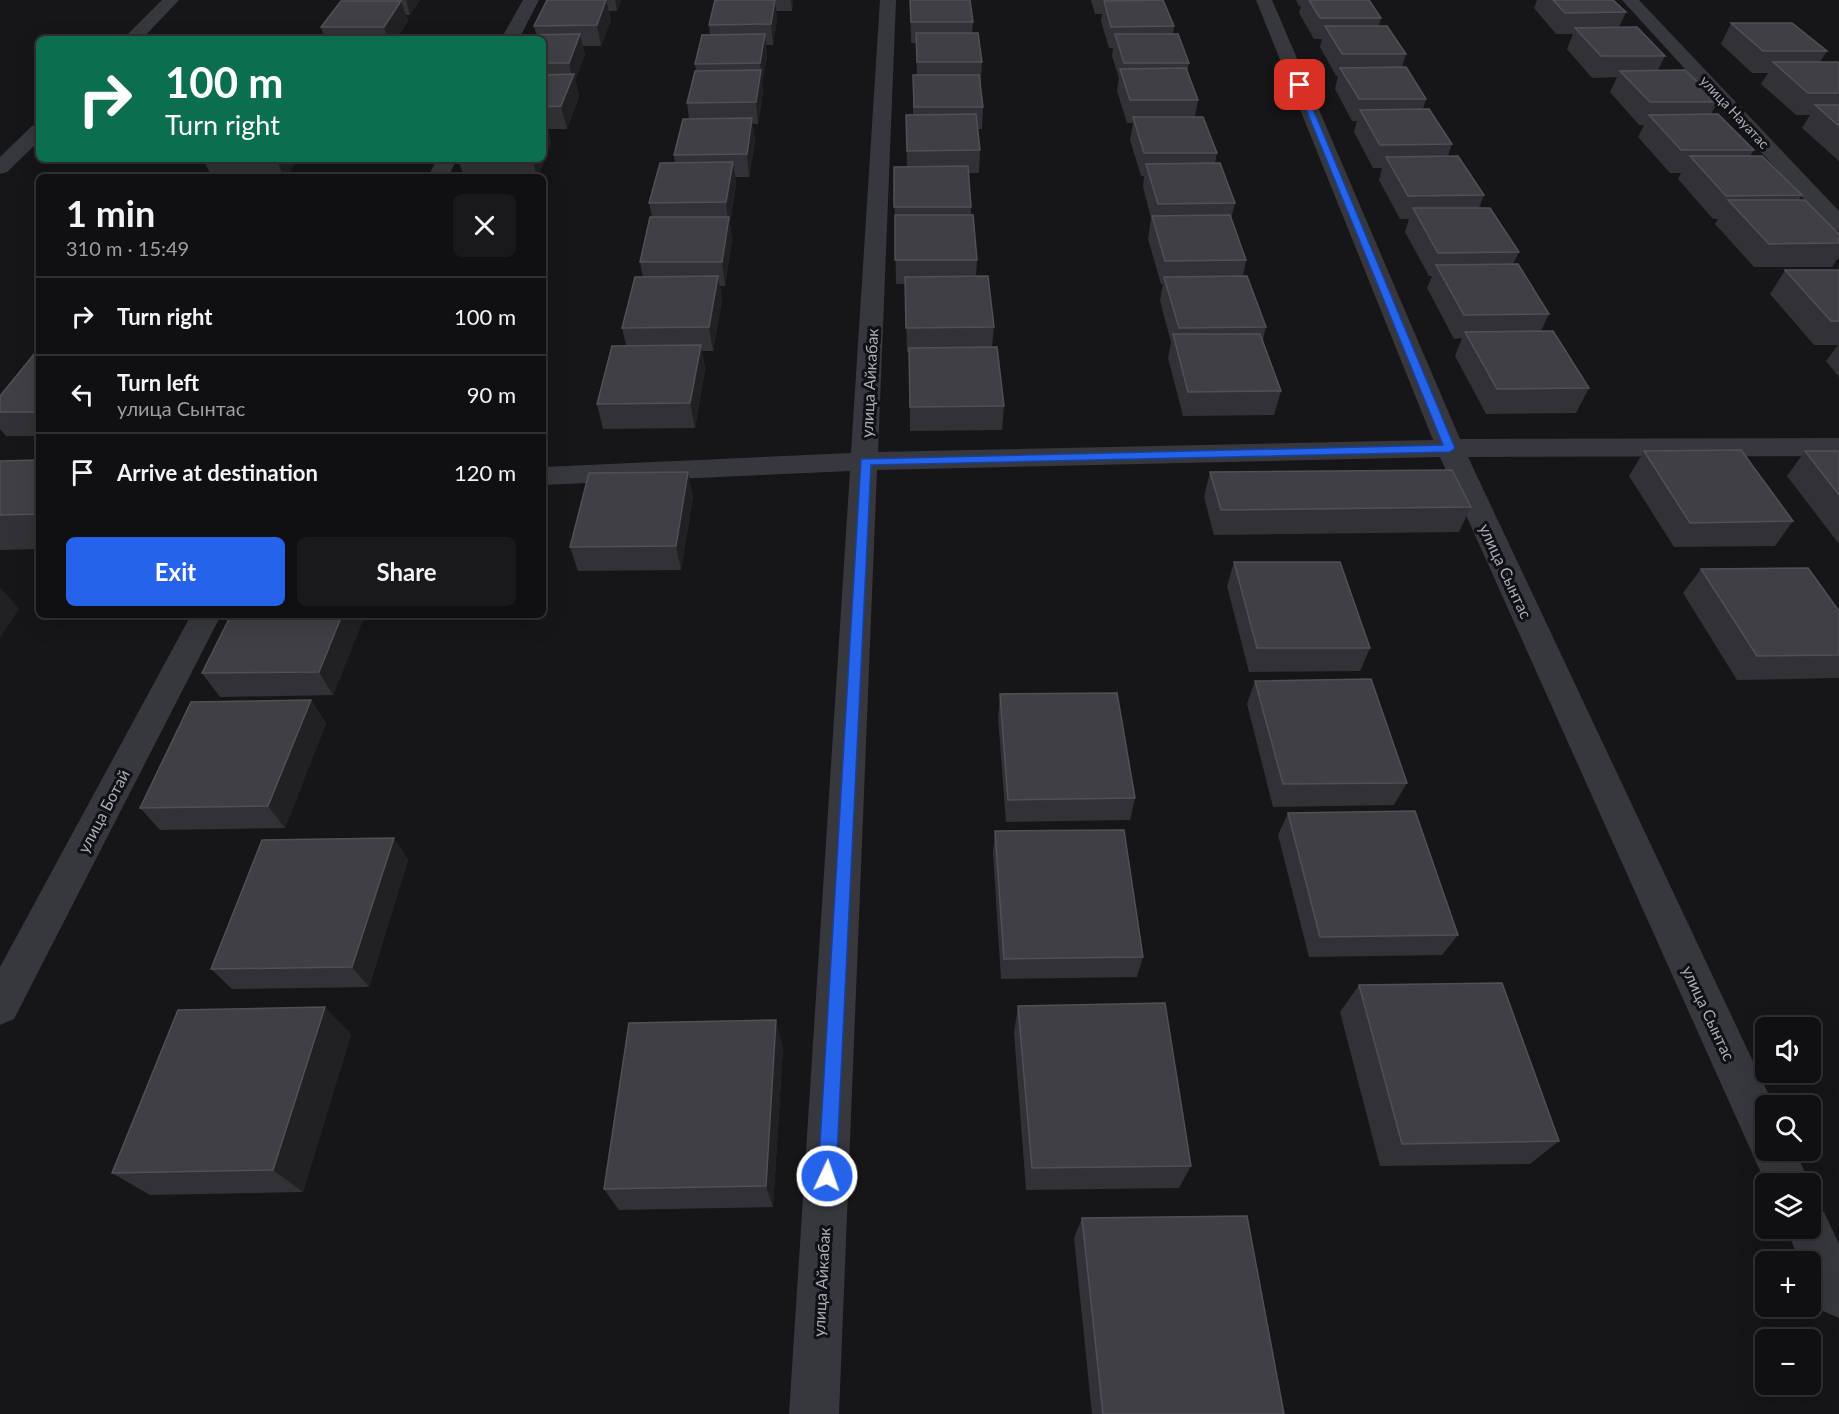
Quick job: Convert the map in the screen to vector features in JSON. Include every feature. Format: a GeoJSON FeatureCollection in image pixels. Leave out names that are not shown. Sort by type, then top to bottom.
{"type":"FeatureCollection","features":[{"type":"Feature","properties":{"kind":"street"},"geometry":{"type":"LineString","coordinates":[[135,36],[171,0]]}},
{"type":"Feature","properties":{"kind":"street"},"geometry":{"type":"LineString","coordinates":[[512,36],[531,0]]}},
{"type":"Feature","properties":{"kind":"street","name":"улица Айкабак"},"geometry":{"type":"LineString","coordinates":[[814,1414],[888,0]]}},
{"type":"Feature","properties":{"kind":"street","name":"улица Сынтас"},"geometry":{"type":"LineString","coordinates":[[1264,0],[1450,448],[1755,1111]]}},
{"type":"Feature","properties":{"kind":"street","name":"улица Науатас"},"geometry":{"type":"LineString","coordinates":[[1630,0],[1839,224]]}},
{"type":"Feature","properties":{"kind":"street"},"geometry":{"type":"LineString","coordinates":[[0,168],[36,133]]}},
{"type":"Feature","properties":{"kind":"street"},"geometry":{"type":"LineString","coordinates":[[546,476],[865,461],[1450,448],[1839,447]]}},
{"type":"Feature","properties":{"kind":"street","name":"улица Ботай"},"geometry":{"type":"LineString","coordinates":[[0,1006],[204,618]]}},
{"type":"Feature","properties":{"kind":"street"},"geometry":{"type":"LineString","coordinates":[[1813,1239],[1839,1295]]}},
{"type":"Feature","properties":{"kind":"building"},"geometry":{"type":"Polygon","coordinates":[[[547,0],[606,0],[597,25],[534,26],[547,0]]]}},
{"type":"Feature","properties":{"kind":"building"},"geometry":{"type":"Polygon","coordinates":[[[715,0],[775,0],[771,24],[709,25],[715,0]]]}},
{"type":"Feature","properties":{"kind":"building"},"geometry":{"type":"Polygon","coordinates":[[[910,0],[970,0],[973,22],[911,22],[910,0]]]}},
{"type":"Feature","properties":{"kind":"building"},"geometry":{"type":"Polygon","coordinates":[[[1163,0],[1174,26],[1111,27],[1104,1],[1163,0]]]}},
{"type":"Feature","properties":{"kind":"building"},"geometry":{"type":"Polygon","coordinates":[[[1309,0],[1369,0],[1381,18],[1320,18],[1309,0]]]}},
{"type":"Feature","properties":{"kind":"building"},"geometry":{"type":"Polygon","coordinates":[[[1553,0],[1613,0],[1626,12],[1565,13],[1553,0]]]}},
{"type":"Feature","properties":{"kind":"building"},"geometry":{"type":"Polygon","coordinates":[[[341,1],[401,1],[384,27],[321,27],[341,1]]]}},
{"type":"Feature","properties":{"kind":"building"},"geometry":{"type":"Polygon","coordinates":[[[1731,23],[1792,23],[1827,51],[1763,51],[1731,23]]]}},
{"type":"Feature","properties":{"kind":"building"},"geometry":{"type":"Polygon","coordinates":[[[1325,26],[1387,26],[1406,54],[1342,54],[1325,26]]]}},
{"type":"Feature","properties":{"kind":"building"},"geometry":{"type":"Polygon","coordinates":[[[1637,27],[1665,56],[1601,56],[1575,28],[1637,27]]]}},
{"type":"Feature","properties":{"kind":"building"},"geometry":{"type":"Polygon","coordinates":[[[916,33],[978,33],[982,62],[917,62],[916,33]]]}},
{"type":"Feature","properties":{"kind":"building"},"geometry":{"type":"Polygon","coordinates":[[[580,34],[569,63],[546,63],[546,36],[518,35],[580,34]]]}},
{"type":"Feature","properties":{"kind":"building"},"geometry":{"type":"Polygon","coordinates":[[[765,34],[760,63],[695,64],[702,35],[765,34]]]}},
{"type":"Feature","properties":{"kind":"building"},"geometry":{"type":"Polygon","coordinates":[[[1115,34],[1178,34],[1189,63],[1124,63],[1115,34]]]}},
{"type":"Feature","properties":{"kind":"building"},"geometry":{"type":"Polygon","coordinates":[[[1773,62],[1838,62],[1839,93],[1808,93],[1773,62]]]}},
{"type":"Feature","properties":{"kind":"building"},"geometry":{"type":"Polygon","coordinates":[[[1406,67],[1426,99],[1359,99],[1340,68],[1406,67]]]}},
{"type":"Feature","properties":{"kind":"building"},"geometry":{"type":"Polygon","coordinates":[[[1186,68],[1198,100],[1130,100],[1120,69],[1186,68]]]}},
{"type":"Feature","properties":{"kind":"building"},"geometry":{"type":"Polygon","coordinates":[[[761,70],[756,102],[687,103],[695,71],[761,70]]]}},
{"type":"Feature","properties":{"kind":"building"},"geometry":{"type":"Polygon","coordinates":[[[1685,70],[1718,102],[1650,102],[1620,71],[1685,70]]]}},
{"type":"Feature","properties":{"kind":"building"},"geometry":{"type":"Polygon","coordinates":[[[574,74],[561,106],[546,107],[546,75],[574,74]]]}},
{"type":"Feature","properties":{"kind":"building"},"geometry":{"type":"Polygon","coordinates":[[[913,75],[979,75],[983,107],[914,107],[913,75]]]}},
{"type":"Feature","properties":{"kind":"building"},"geometry":{"type":"Polygon","coordinates":[[[1815,105],[1839,105],[1839,126],[1815,105]]]}},
{"type":"Feature","properties":{"kind":"building"},"geometry":{"type":"Polygon","coordinates":[[[1429,109],[1452,144],[1380,145],[1360,110],[1429,109]]]}},
{"type":"Feature","properties":{"kind":"building"},"geometry":{"type":"Polygon","coordinates":[[[976,114],[980,150],[907,151],[906,115],[976,114]]]}},
{"type":"Feature","properties":{"kind":"building"},"geometry":{"type":"Polygon","coordinates":[[[1718,114],[1754,150],[1681,150],[1649,115],[1718,114]]]}},
{"type":"Feature","properties":{"kind":"building"},"geometry":{"type":"Polygon","coordinates":[[[1133,117],[1203,117],[1217,153],[1144,153],[1133,117]]]}},
{"type":"Feature","properties":{"kind":"building"},"geometry":{"type":"Polygon","coordinates":[[[752,118],[747,154],[674,155],[683,119],[752,118]]]}},
{"type":"Feature","properties":{"kind":"building"},"geometry":{"type":"Polygon","coordinates":[[[1458,156],[1484,195],[1408,196],[1386,157],[1458,156]]]}},
{"type":"Feature","properties":{"kind":"building"},"geometry":{"type":"Polygon","coordinates":[[[1690,156],[1762,156],[1802,195],[1726,196],[1690,156]]]}},
{"type":"Feature","properties":{"kind":"building"},"geometry":{"type":"Polygon","coordinates":[[[733,162],[726,202],[649,203],[660,163],[733,162]]]}},
{"type":"Feature","properties":{"kind":"building"},"geometry":{"type":"Polygon","coordinates":[[[1220,163],[1235,203],[1158,204],[1146,164],[1220,163]]]}},
{"type":"Feature","properties":{"kind":"building"},"geometry":{"type":"Polygon","coordinates":[[[968,166],[971,207],[894,207],[894,167],[968,166]]]}},
{"type":"Feature","properties":{"kind":"building"},"geometry":{"type":"Polygon","coordinates":[[[277,173],[352,173],[351,174],[277,173]]]}},
{"type":"Feature","properties":{"kind":"building"},"geometry":{"type":"Polygon","coordinates":[[[1728,200],[1805,200],[1839,234],[1839,243],[1769,244],[1728,200]]]}},
{"type":"Feature","properties":{"kind":"building"},"geometry":{"type":"Polygon","coordinates":[[[1413,208],[1490,208],[1519,252],[1438,253],[1413,208]]]}},
{"type":"Feature","properties":{"kind":"building"},"geometry":{"type":"Polygon","coordinates":[[[895,215],[973,215],[977,260],[895,260],[895,215]]]}},
{"type":"Feature","properties":{"kind":"building"},"geometry":{"type":"Polygon","coordinates":[[[1230,215],[1246,260],[1165,261],[1152,216],[1230,215]]]}},
{"type":"Feature","properties":{"kind":"building"},"geometry":{"type":"Polygon","coordinates":[[[650,217],[729,217],[722,262],[640,262],[650,217]]]}},
{"type":"Feature","properties":{"kind":"building"},"geometry":{"type":"Polygon","coordinates":[[[1518,264],[1549,314],[1464,315],[1436,265],[1518,264]]]}},
{"type":"Feature","properties":{"kind":"building"},"geometry":{"type":"Polygon","coordinates":[[[1785,270],[1839,270],[1839,321],[1831,321],[1785,270]]]}},
{"type":"Feature","properties":{"kind":"building"},"geometry":{"type":"Polygon","coordinates":[[[718,276],[709,327],[622,328],[635,277],[718,276]]]}},
{"type":"Feature","properties":{"kind":"building"},"geometry":{"type":"Polygon","coordinates":[[[988,276],[994,327],[906,328],[905,277],[988,276]]]}},
{"type":"Feature","properties":{"kind":"building"},"geometry":{"type":"Polygon","coordinates":[[[1247,276],[1266,327],[1179,328],[1164,277],[1247,276]]]}},
{"type":"Feature","properties":{"kind":"building"},"geometry":{"type":"Polygon","coordinates":[[[1553,331],[1589,388],[1497,389],[1465,332],[1553,331]]]}},
{"type":"Feature","properties":{"kind":"building"},"geometry":{"type":"Polygon","coordinates":[[[1173,334],[1260,334],[1281,391],[1188,392],[1173,334]]]}},
{"type":"Feature","properties":{"kind":"building"},"geometry":{"type":"Polygon","coordinates":[[[701,345],[690,403],[597,404],[612,346],[701,345]]]}},
{"type":"Feature","properties":{"kind":"building"},"geometry":{"type":"Polygon","coordinates":[[[997,347],[1004,406],[910,407],[909,348],[997,347]]]}},
{"type":"Feature","properties":{"kind":"building"},"geometry":{"type":"Polygon","coordinates":[[[36,353],[36,412],[0,412],[0,396],[36,353]]]}},
{"type":"Feature","properties":{"kind":"building"},"geometry":{"type":"Polygon","coordinates":[[[1741,450],[1793,521],[1690,523],[1644,451],[1741,450]]]}},
{"type":"Feature","properties":{"kind":"building"},"geometry":{"type":"Polygon","coordinates":[[[1805,451],[1839,451],[1839,495],[1805,451]]]}},
{"type":"Feature","properties":{"kind":"building"},"geometry":{"type":"Polygon","coordinates":[[[36,460],[36,514],[0,515],[0,461],[36,460]]]}},
{"type":"Feature","properties":{"kind":"building"},"geometry":{"type":"Polygon","coordinates":[[[1452,470],[1471,507],[1221,510],[1210,472],[1452,470]]]}},
{"type":"Feature","properties":{"kind":"building"},"geometry":{"type":"Polygon","coordinates":[[[688,472],[676,546],[570,547],[589,473],[688,472]]]}},
{"type":"Feature","properties":{"kind":"building"},"geometry":{"type":"Polygon","coordinates":[[[1234,562],[1340,562],[1370,648],[1257,648],[1234,562]]]}},
{"type":"Feature","properties":{"kind":"building"},"geometry":{"type":"Polygon","coordinates":[[[1808,568],[1839,611],[1839,655],[1757,656],[1701,569],[1808,568]]]}},
{"type":"Feature","properties":{"kind":"building"},"geometry":{"type":"Polygon","coordinates":[[[230,618],[341,618],[319,672],[202,673],[230,618]]]}},
{"type":"Feature","properties":{"kind":"building"},"geometry":{"type":"Polygon","coordinates":[[[1371,679],[1407,783],[1283,784],[1255,681],[1371,679]]]}},
{"type":"Feature","properties":{"kind":"building"},"geometry":{"type":"Polygon","coordinates":[[[1117,693],[1135,798],[1008,800],[1000,694],[1117,693]]]}},
{"type":"Feature","properties":{"kind":"building"},"geometry":{"type":"Polygon","coordinates":[[[311,700],[268,806],[140,808],[191,702],[311,700]]]}},
{"type":"Feature","properties":{"kind":"building"},"geometry":{"type":"Polygon","coordinates":[[[1415,811],[1458,935],[1320,937],[1288,813],[1415,811]]]}},
{"type":"Feature","properties":{"kind":"building"},"geometry":{"type":"Polygon","coordinates":[[[1124,830],[1143,957],[1004,959],[995,831],[1124,830]]]}},
{"type":"Feature","properties":{"kind":"building"},"geometry":{"type":"Polygon","coordinates":[[[394,838],[352,967],[211,969],[262,840],[394,838]]]}},
{"type":"Feature","properties":{"kind":"building"},"geometry":{"type":"Polygon","coordinates":[[[1502,983],[1559,1141],[1402,1144],[1359,985],[1502,983]]]}},
{"type":"Feature","properties":{"kind":"building"},"geometry":{"type":"Polygon","coordinates":[[[1165,1003],[1191,1166],[1032,1168],[1018,1006],[1165,1003]]]}},
{"type":"Feature","properties":{"kind":"building"},"geometry":{"type":"Polygon","coordinates":[[[325,1007],[273,1170],[112,1173],[178,1010],[325,1007]]]}},
{"type":"Feature","properties":{"kind":"building"},"geometry":{"type":"Polygon","coordinates":[[[776,1020],[766,1186],[604,1189],[629,1023],[776,1020]]]}},
{"type":"Feature","properties":{"kind":"building"},"geometry":{"type":"Polygon","coordinates":[[[1247,1216],[1284,1414],[1103,1414],[1082,1218],[1247,1216]]]}},
{"type":"Feature","properties":{"kind":"route"},"geometry":{"type":"LineString","coordinates":[[827,1176],[865,461],[1450,448],[1300,85]]}}]}
